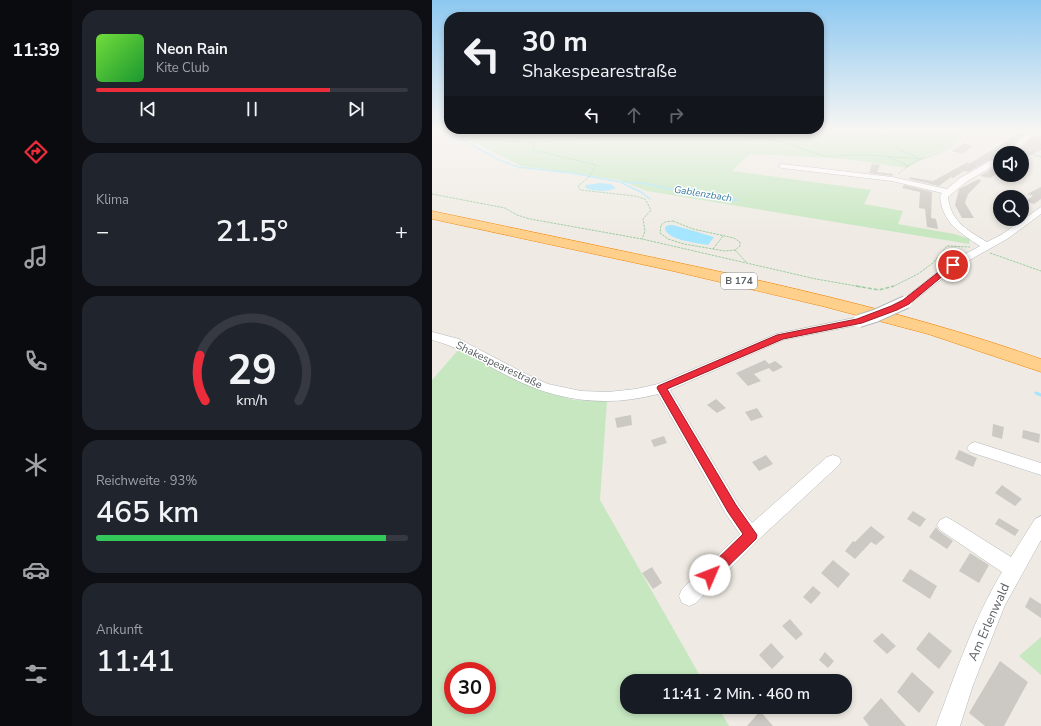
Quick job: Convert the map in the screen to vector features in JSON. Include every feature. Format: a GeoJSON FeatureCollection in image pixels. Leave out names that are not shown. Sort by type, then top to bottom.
{"type":"FeatureCollection","features":[{"type":"Feature","properties":{"kind":"highway","name":"B 174"},"geometry":{"type":"LineString","coordinates":[[432,209],[696,264],[868,303],[992,339],[1041,356]]}},
{"type":"Feature","properties":{"kind":"highway","name":"B 174"},"geometry":{"type":"LineString","coordinates":[[432,215],[702,272],[846,306],[974,342],[1041,366]]}},
{"type":"Feature","properties":{"kind":"street"},"geometry":{"type":"LineString","coordinates":[[984,248],[948,217],[944,206],[944,196],[962,180],[989,165]]}},
{"type":"Feature","properties":{"kind":"street"},"geometry":{"type":"LineString","coordinates":[[782,166],[892,179],[948,192]]}},
{"type":"Feature","properties":{"kind":"street","name":"Shakespearestraße"},"geometry":{"type":"LineString","coordinates":[[432,336],[455,342],[527,380],[556,391],[602,396],[635,394],[662,388],[780,337],[859,321],[881,314],[906,302],[953,265],[1004,236],[1041,210]]}},
{"type":"Feature","properties":{"kind":"street"},"geometry":{"type":"LineString","coordinates":[[662,388],[732,509],[751,535]]}},
{"type":"Feature","properties":{"kind":"street"},"geometry":{"type":"LineString","coordinates":[[975,448],[1041,469]]}},
{"type":"Feature","properties":{"kind":"street"},"geometry":{"type":"LineString","coordinates":[[689,596],[751,535],[833,461]]}},
{"type":"Feature","properties":{"kind":"street","name":"Am Erlenwald"},"geometry":{"type":"LineString","coordinates":[[948,726],[962,685],[997,599],[1041,524]]}},
{"type":"Feature","properties":{"kind":"street"},"geometry":{"type":"LineString","coordinates":[[946,526],[1014,569]]}},
{"type":"Feature","properties":{"kind":"path"},"geometry":{"type":"LineString","coordinates":[[595,165],[589,177],[578,186],[580,190],[635,196],[645,199],[651,210],[643,219],[645,231],[642,239]]}},
{"type":"Feature","properties":{"kind":"path"},"geometry":{"type":"LineString","coordinates":[[432,194],[505,208],[522,217],[545,222],[642,239],[816,279],[880,290],[890,288],[918,274],[933,263],[947,246],[960,246]]}},
{"type":"Feature","properties":{"kind":"path"},"geometry":{"type":"LineString","coordinates":[[673,221],[693,229],[734,238],[740,242],[740,246],[735,250],[725,251],[713,248],[668,239],[660,233],[661,225],[665,222],[673,221]]}},
{"type":"Feature","properties":{"kind":"path"},"geometry":{"type":"LineString","coordinates":[[713,248],[723,236]]}},
{"type":"Feature","properties":{"kind":"path"},"geometry":{"type":"LineString","coordinates":[[984,248],[1011,262],[1041,271]]}},
{"type":"Feature","properties":{"kind":"path"},"geometry":{"type":"LineString","coordinates":[[735,250],[748,264]]}},
{"type":"Feature","properties":{"kind":"green space"},"geometry":{"type":"Polygon","coordinates":[[[519,165],[738,165],[732,171],[871,190],[864,204],[903,211],[898,224],[954,234],[970,239],[969,244],[647,191],[619,180],[519,165]]]}},
{"type":"Feature","properties":{"kind":"green space"},"geometry":{"type":"Polygon","coordinates":[[[886,165],[912,165],[907,168],[886,165]]]}},
{"type":"Feature","properties":{"kind":"green space"},"geometry":{"type":"Polygon","coordinates":[[[459,349],[537,389],[574,400],[607,401],[600,500],[699,674],[620,674],[620,714],[722,714],[729,726],[432,726],[432,380],[459,349]]]}},
{"type":"Feature","properties":{"kind":"green space"},"geometry":{"type":"Polygon","coordinates":[[[1041,637],[1041,675],[1019,656],[1041,637]]]}},
{"type":"Feature","properties":{"kind":"water"},"geometry":{"type":"Polygon","coordinates":[[[600,183],[611,184],[616,188],[600,191],[591,190],[585,187],[586,185],[600,183]]]}},
{"type":"Feature","properties":{"kind":"water"},"geometry":{"type":"Polygon","coordinates":[[[669,225],[714,237],[708,245],[682,240],[670,235],[666,231],[665,227],[669,225]]]}},
{"type":"Feature","properties":{"kind":"building"},"geometry":{"type":"Polygon","coordinates":[[[872,165],[879,165],[877,172],[893,174],[892,176],[869,173],[872,165]]]}},
{"type":"Feature","properties":{"kind":"building"},"geometry":{"type":"Polygon","coordinates":[[[963,165],[980,165],[968,172],[964,171],[953,178],[951,177],[939,186],[909,179],[910,177],[933,181],[963,165]]]}},
{"type":"Feature","properties":{"kind":"building"},"geometry":{"type":"Polygon","coordinates":[[[993,168],[993,176],[990,178],[980,176],[993,168]]]}},
{"type":"Feature","properties":{"kind":"building"},"geometry":{"type":"Polygon","coordinates":[[[979,179],[981,181],[968,194],[965,203],[974,218],[962,218],[955,205],[959,189],[979,179]]]}},
{"type":"Feature","properties":{"kind":"building"},"geometry":{"type":"Polygon","coordinates":[[[904,185],[932,192],[931,218],[936,219],[938,229],[927,227],[925,209],[919,208],[920,192],[902,188],[904,185]]]}},
{"type":"Feature","properties":{"kind":"building"},"geometry":{"type":"Polygon","coordinates":[[[1041,187],[1041,199],[1034,204],[1029,202],[1029,198],[1033,196],[1029,195],[1029,193],[1041,187]]]}},
{"type":"Feature","properties":{"kind":"building"},"geometry":{"type":"Polygon","coordinates":[[[765,360],[769,364],[775,361],[783,367],[773,372],[769,368],[754,374],[761,381],[748,386],[736,373],[765,360]]]}},
{"type":"Feature","properties":{"kind":"building"},"geometry":{"type":"Polygon","coordinates":[[[716,399],[726,408],[717,413],[707,405],[716,399]]]}},
{"type":"Feature","properties":{"kind":"building"},"geometry":{"type":"Polygon","coordinates":[[[757,408],[763,417],[751,421],[745,412],[757,408]]]}},
{"type":"Feature","properties":{"kind":"building"},"geometry":{"type":"Polygon","coordinates":[[[631,415],[632,425],[617,428],[615,418],[631,415]]]}},
{"type":"Feature","properties":{"kind":"building"},"geometry":{"type":"Polygon","coordinates":[[[993,424],[1004,427],[1002,439],[992,436],[993,424]]]}},
{"type":"Feature","properties":{"kind":"building"},"geometry":{"type":"Polygon","coordinates":[[[1023,430],[1040,434],[1039,443],[1022,438],[1023,430]]]}},
{"type":"Feature","properties":{"kind":"building"},"geometry":{"type":"Polygon","coordinates":[[[664,436],[667,443],[654,447],[651,440],[664,436]]]}},
{"type":"Feature","properties":{"kind":"building"},"geometry":{"type":"Polygon","coordinates":[[[959,450],[977,458],[973,467],[955,459],[959,450]]]}},
{"type":"Feature","properties":{"kind":"building"},"geometry":{"type":"Polygon","coordinates":[[[766,455],[773,464],[759,471],[752,462],[766,455]]]}},
{"type":"Feature","properties":{"kind":"building"},"geometry":{"type":"Polygon","coordinates":[[[1002,485],[1022,499],[1015,506],[995,493],[1002,485]]]}},
{"type":"Feature","properties":{"kind":"building"},"geometry":{"type":"Polygon","coordinates":[[[913,511],[926,519],[920,527],[907,519],[913,511]]]}},
{"type":"Feature","properties":{"kind":"building"},"geometry":{"type":"Polygon","coordinates":[[[999,518],[1019,530],[1015,536],[995,524],[999,518]]]}},
{"type":"Feature","properties":{"kind":"building"},"geometry":{"type":"Polygon","coordinates":[[[871,526],[885,537],[876,545],[871,542],[855,559],[845,551],[853,541],[855,542],[871,526]]]}},
{"type":"Feature","properties":{"kind":"building"},"geometry":{"type":"Polygon","coordinates":[[[936,527],[953,541],[947,549],[929,537],[936,527]]]}},
{"type":"Feature","properties":{"kind":"building"},"geometry":{"type":"Polygon","coordinates":[[[970,553],[989,565],[979,583],[959,571],[970,553]]]}},
{"type":"Feature","properties":{"kind":"building"},"geometry":{"type":"Polygon","coordinates":[[[833,560],[850,574],[838,588],[821,573],[833,560]]]}},
{"type":"Feature","properties":{"kind":"building"},"geometry":{"type":"Polygon","coordinates":[[[652,567],[662,583],[653,589],[642,573],[652,567]]]}},
{"type":"Feature","properties":{"kind":"building"},"geometry":{"type":"Polygon","coordinates":[[[910,569],[937,586],[930,599],[902,581],[910,569]]]}},
{"type":"Feature","properties":{"kind":"building"},"geometry":{"type":"Polygon","coordinates":[[[813,586],[821,593],[811,604],[803,597],[813,586]]]}},
{"type":"Feature","properties":{"kind":"building"},"geometry":{"type":"Polygon","coordinates":[[[1030,597],[1041,604],[1041,618],[1025,607],[1030,597]]]}},
{"type":"Feature","properties":{"kind":"building"},"geometry":{"type":"Polygon","coordinates":[[[790,619],[803,634],[796,640],[782,626],[790,619]]]}},
{"type":"Feature","properties":{"kind":"building"},"geometry":{"type":"Polygon","coordinates":[[[929,632],[952,651],[939,669],[916,649],[929,632]]]}},
{"type":"Feature","properties":{"kind":"building"},"geometry":{"type":"Polygon","coordinates":[[[882,633],[896,646],[887,654],[873,641],[882,633]]]}},
{"type":"Feature","properties":{"kind":"building"},"geometry":{"type":"Polygon","coordinates":[[[771,643],[784,657],[772,669],[759,655],[771,643]]]}},
{"type":"Feature","properties":{"kind":"building"},"geometry":{"type":"Polygon","coordinates":[[[825,652],[834,661],[828,668],[819,660],[825,652]]]}},
{"type":"Feature","properties":{"kind":"building"},"geometry":{"type":"Polygon","coordinates":[[[1000,661],[1028,682],[1004,726],[985,726],[969,713],[1000,661]]]}},
{"type":"Feature","properties":{"kind":"building"},"geometry":{"type":"Polygon","coordinates":[[[912,672],[934,692],[919,713],[897,692],[912,672]]]}},
{"type":"Feature","properties":{"kind":"building"},"geometry":{"type":"Polygon","coordinates":[[[881,698],[906,726],[869,726],[863,718],[881,698]]]}},
{"type":"Feature","properties":{"kind":"building"},"geometry":{"type":"Polygon","coordinates":[[[757,714],[763,714],[773,726],[747,726],[757,714]]]}},
{"type":"Feature","properties":{"kind":"waterway","name":"Gablenzbach"},"geometry":{"type":"LineString","coordinates":[[512,165],[621,182],[648,184],[695,195],[736,200]]}},
{"type":"Feature","properties":{"kind":"waterway","name":"Gablenzbach"},"geometry":{"type":"LineString","coordinates":[[622,183],[641,192],[650,199]]}},
{"type":"Feature","properties":{"kind":"waterway","name":"Gablenzbach"},"geometry":{"type":"LineString","coordinates":[[728,199],[737,200]]}},
{"type":"Feature","properties":{"kind":"waterway"},"geometry":{"type":"LineString","coordinates":[[1036,393],[1041,395]]}},
{"type":"Feature","properties":{"kind":"route"},"geometry":{"type":"LineString","coordinates":[[710,575],[751,535],[732,509],[662,388],[780,337],[859,321],[894,308],[906,302],[928,286],[953,265]]}}]}
